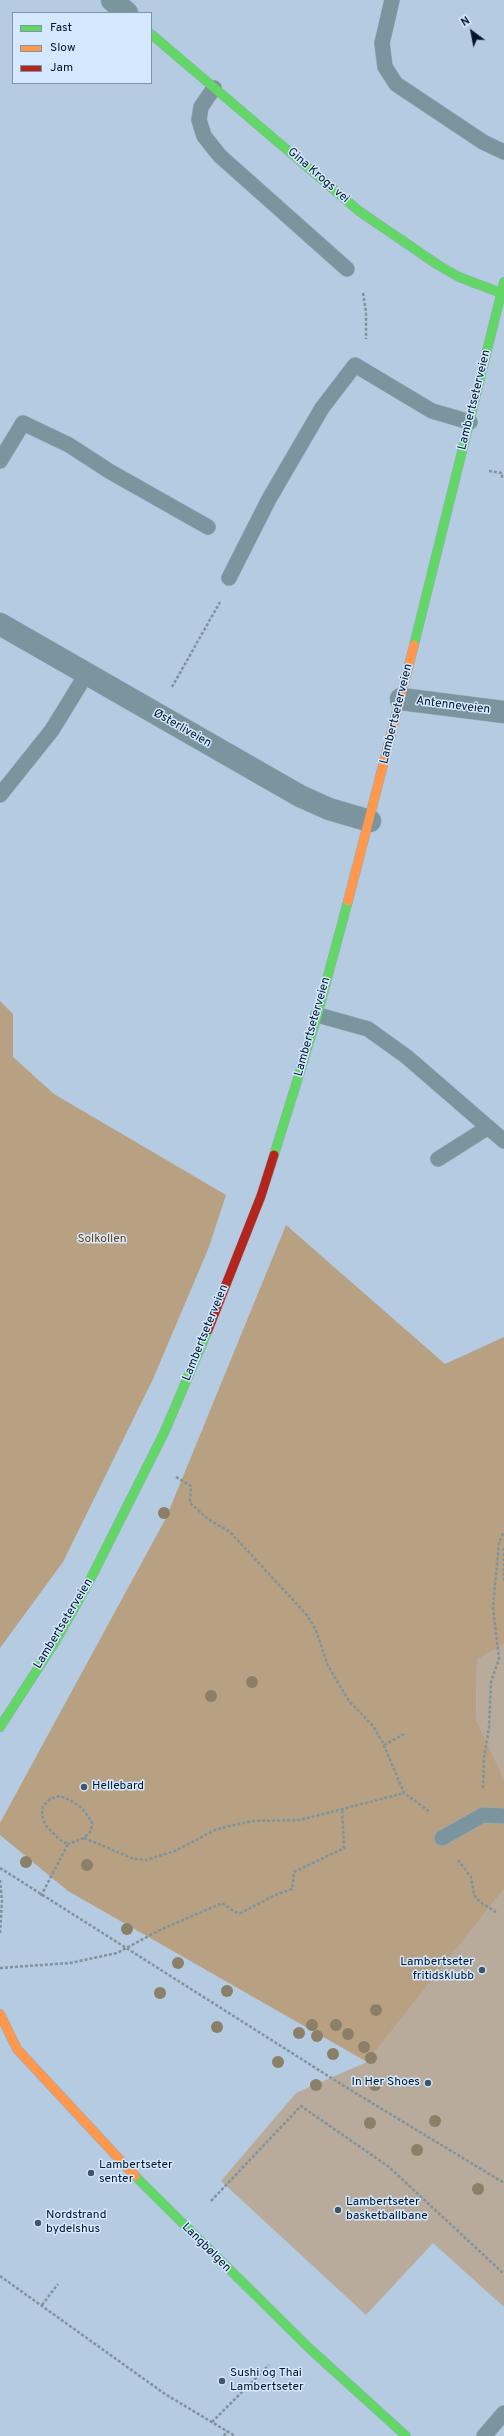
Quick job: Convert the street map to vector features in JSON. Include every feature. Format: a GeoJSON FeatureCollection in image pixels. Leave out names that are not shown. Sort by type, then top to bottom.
{"type":"FeatureCollection","features":[{"type":"Feature","properties":{"kind":"main road","name":"Gina Krogs vei"},"geometry":{"type":"LineString","coordinates":[[152,35],[358,211],[399,241],[460,277],[501,293]]}},
{"type":"Feature","properties":{"kind":"main road","name":"Lambertseterveien"},"geometry":{"type":"LineString","coordinates":[[0,1727],[55,1642],[90,1580],[164,1432],[199,1353],[261,1196],[318,1014],[370,821],[504,282]]}},
{"type":"Feature","properties":{"kind":"main road","name":"Langbølgen"},"geometry":{"type":"LineString","coordinates":[[0,2014],[17,2049],[156,2198],[309,2348],[406,2436]]}},
{"type":"Feature","properties":{"kind":"main road","name":"Langbølgen"},"geometry":{"type":"LineString","coordinates":[[0,2040],[17,2049]]}},
{"type":"Feature","properties":{"kind":"street"},"geometry":{"type":"LineString","coordinates":[[112,0],[126,12]]}},
{"type":"Feature","properties":{"kind":"street","name":"Østerliveien"},"geometry":{"type":"LineString","coordinates":[[0,624],[300,796],[329,809],[370,821]]}},
{"type":"Feature","properties":{"kind":"street","name":"Antenneveien"},"geometry":{"type":"LineString","coordinates":[[401,699],[504,712]]}},
{"type":"Feature","properties":{"kind":"lane"},"geometry":{"type":"LineString","coordinates":[[392,0],[382,43],[386,67],[396,84],[483,142],[504,152]]}},
{"type":"Feature","properties":{"kind":"lane"},"geometry":{"type":"LineString","coordinates":[[214,88],[201,107],[199,120],[204,136],[220,156],[347,269]]}},
{"type":"Feature","properties":{"kind":"lane"},"geometry":{"type":"LineString","coordinates":[[229,578],[269,499],[322,408],[355,365],[366,369],[432,410],[470,422]]}},
{"type":"Feature","properties":{"kind":"lane"},"geometry":{"type":"LineString","coordinates":[[0,461],[23,423],[69,445],[109,471],[208,527]]}},
{"type":"Feature","properties":{"kind":"lane"},"geometry":{"type":"LineString","coordinates":[[0,795],[52,730],[87,673]]}},
{"type":"Feature","properties":{"kind":"lane"},"geometry":{"type":"LineString","coordinates":[[318,1014],[368,1029],[407,1057],[487,1128],[504,1141]]}},
{"type":"Feature","properties":{"kind":"lane"},"geometry":{"type":"LineString","coordinates":[[438,1159],[487,1128]]}},
{"type":"Feature","properties":{"kind":"lane"},"geometry":{"type":"LineString","coordinates":[[442,1838],[483,1816],[504,1816]]}},
{"type":"Feature","properties":{"kind":"lane"},"geometry":{"type":"LineString","coordinates":[[484,2436],[504,2413]]}},
{"type":"Feature","properties":{"kind":"path"},"geometry":{"type":"LineString","coordinates":[[347,269],[361,286],[366,312],[366,369]]}},
{"type":"Feature","properties":{"kind":"path"},"geometry":{"type":"LineString","coordinates":[[484,470],[502,473],[502,478]]}},
{"type":"Feature","properties":{"kind":"path"},"geometry":{"type":"LineString","coordinates":[[169,692],[216,611],[229,578]]}},
{"type":"Feature","properties":{"kind":"path"},"geometry":{"type":"LineString","coordinates":[[172,1475],[191,1486],[190,1503],[208,1519],[230,1532],[306,1614],[316,1630],[328,1666],[349,1701],[373,1726],[384,1746],[404,1794],[436,1816],[442,1838],[471,1877],[474,1895],[480,1902],[496,1912]]}},
{"type":"Feature","properties":{"kind":"path"},"geometry":{"type":"LineString","coordinates":[[483,1816],[484,1757],[489,1728],[491,1682],[499,1659],[493,1607],[499,1542],[504,1532]]}},
{"type":"Feature","properties":{"kind":"path"},"geometry":{"type":"LineString","coordinates":[[504,1548],[504,1583]]}},
{"type":"Feature","properties":{"kind":"path"},"geometry":{"type":"LineString","coordinates":[[384,1746],[404,1734]]}},
{"type":"Feature","properties":{"kind":"path"},"geometry":{"type":"LineString","coordinates":[[84,1838],[134,1859],[146,1860],[175,1851],[215,1830],[229,1826],[253,1821],[300,1820],[404,1794]]}},
{"type":"Feature","properties":{"kind":"path"},"geometry":{"type":"LineString","coordinates":[[41,1896],[68,1844],[84,1838],[92,1831],[92,1822],[82,1808],[70,1800],[60,1796],[50,1799],[43,1806],[42,1811],[46,1826],[60,1840],[68,1844]]}},
{"type":"Feature","properties":{"kind":"path"},"geometry":{"type":"LineString","coordinates":[[0,1968],[70,1963],[127,1948],[158,1931],[222,1903],[235,1912],[241,1913],[272,1896],[292,1889],[294,1872],[344,1848],[342,1809]]}},
{"type":"Feature","properties":{"kind":"path"},"geometry":{"type":"LineString","coordinates":[[0,1868],[41,1896],[127,1948],[357,2094],[504,2184]]}},
{"type":"Feature","properties":{"kind":"path"},"geometry":{"type":"LineString","coordinates":[[0,1880],[2,1901],[0,1933]]}},
{"type":"Feature","properties":{"kind":"path"},"geometry":{"type":"LineString","coordinates":[[211,2201],[301,2106],[389,2167],[504,2274]]}},
{"type":"Feature","properties":{"kind":"path"},"geometry":{"type":"LineString","coordinates":[[0,2276],[165,2394],[235,2436]]}},
{"type":"Feature","properties":{"kind":"path"},"geometry":{"type":"LineString","coordinates":[[42,2305],[58,2284]]}},
{"type":"Feature","properties":{"kind":"path"},"geometry":{"type":"LineString","coordinates":[[212,2422],[269,2365]]}},
{"type":"Feature","properties":{"kind":"path"},"geometry":{"type":"LineString","coordinates":[[224,2436],[227,2431]]}},
{"type":"Feature","properties":{"kind":"shaded area"},"geometry":{"type":"Polygon","coordinates":[[[504,1644],[504,1779],[476,1719],[477,1660],[504,1644]]]}},
{"type":"Feature","properties":{"kind":"shaded area"},"geometry":{"type":"Polygon","coordinates":[[[504,1889],[504,2307],[433,2243],[366,2315],[221,2181],[296,2093],[367,2062],[504,1889]]]}},
{"type":"Feature","properties":{"kind":"green space","name":"Solkollen"},"geometry":{"type":"Polygon","coordinates":[[[0,1001],[13,1014],[13,1057],[54,1094],[226,1195],[209,1247],[153,1379],[63,1562],[0,1648],[0,1001]]]}},
{"type":"Feature","properties":{"kind":"green space"},"geometry":{"type":"Polygon","coordinates":[[[286,1225],[445,1364],[504,1337],[504,1644],[477,1660],[476,1719],[504,1779],[504,1889],[367,2062],[68,1891],[0,1835],[0,1823],[166,1518],[286,1225]]]}},
{"type":"Feature","properties":{"kind":"traffic: fast"},"geometry":{"type":"LineString","coordinates":[[152,35],[359,211],[438,265],[459,277],[501,293]]}},
{"type":"Feature","properties":{"kind":"traffic: fast"},"geometry":{"type":"LineString","coordinates":[[414,645],[504,282]]}},
{"type":"Feature","properties":{"kind":"traffic: fast"},"geometry":{"type":"LineString","coordinates":[[274,1155],[316,1020],[348,901]]}},
{"type":"Feature","properties":{"kind":"traffic: fast"},"geometry":{"type":"LineString","coordinates":[[0,1727],[55,1642],[90,1580],[164,1433],[208,1330]]}},
{"type":"Feature","properties":{"kind":"traffic: fast"},"geometry":{"type":"LineString","coordinates":[[135,2176],[309,2348],[406,2436]]}},
{"type":"Feature","properties":{"kind":"traffic: slow"},"geometry":{"type":"LineString","coordinates":[[348,901],[414,645]]}},
{"type":"Feature","properties":{"kind":"traffic: slow"},"geometry":{"type":"LineString","coordinates":[[0,2014],[17,2049],[135,2176]]}},
{"type":"Feature","properties":{"kind":"traffic: jam"},"geometry":{"type":"LineString","coordinates":[[208,1330],[261,1196],[274,1155]]}},
{"type":"Feature","properties":{"kind":"place","name":"Hellebard"},"geometry":{"type":"Point","coordinates":[84,1787]}},
{"type":"Feature","properties":{"kind":"place","name":"Lambertseter fritidsklubb"},"geometry":{"type":"Point","coordinates":[482,1970]}},
{"type":"Feature","properties":{"kind":"place","name":"In Her Shoes"},"geometry":{"type":"Point","coordinates":[428,2083]}},
{"type":"Feature","properties":{"kind":"place","name":"Lambertseter senter"},"geometry":{"type":"Point","coordinates":[91,2173]}},
{"type":"Feature","properties":{"kind":"place","name":"Lambertseter basketballbane"},"geometry":{"type":"Point","coordinates":[338,2210]}},
{"type":"Feature","properties":{"kind":"place","name":"Nordstrand bydelshus"},"geometry":{"type":"Point","coordinates":[38,2223]}},
{"type":"Feature","properties":{"kind":"place","name":"Sushi og Thai Lambertseter"},"geometry":{"type":"Point","coordinates":[222,2381]}}]}
